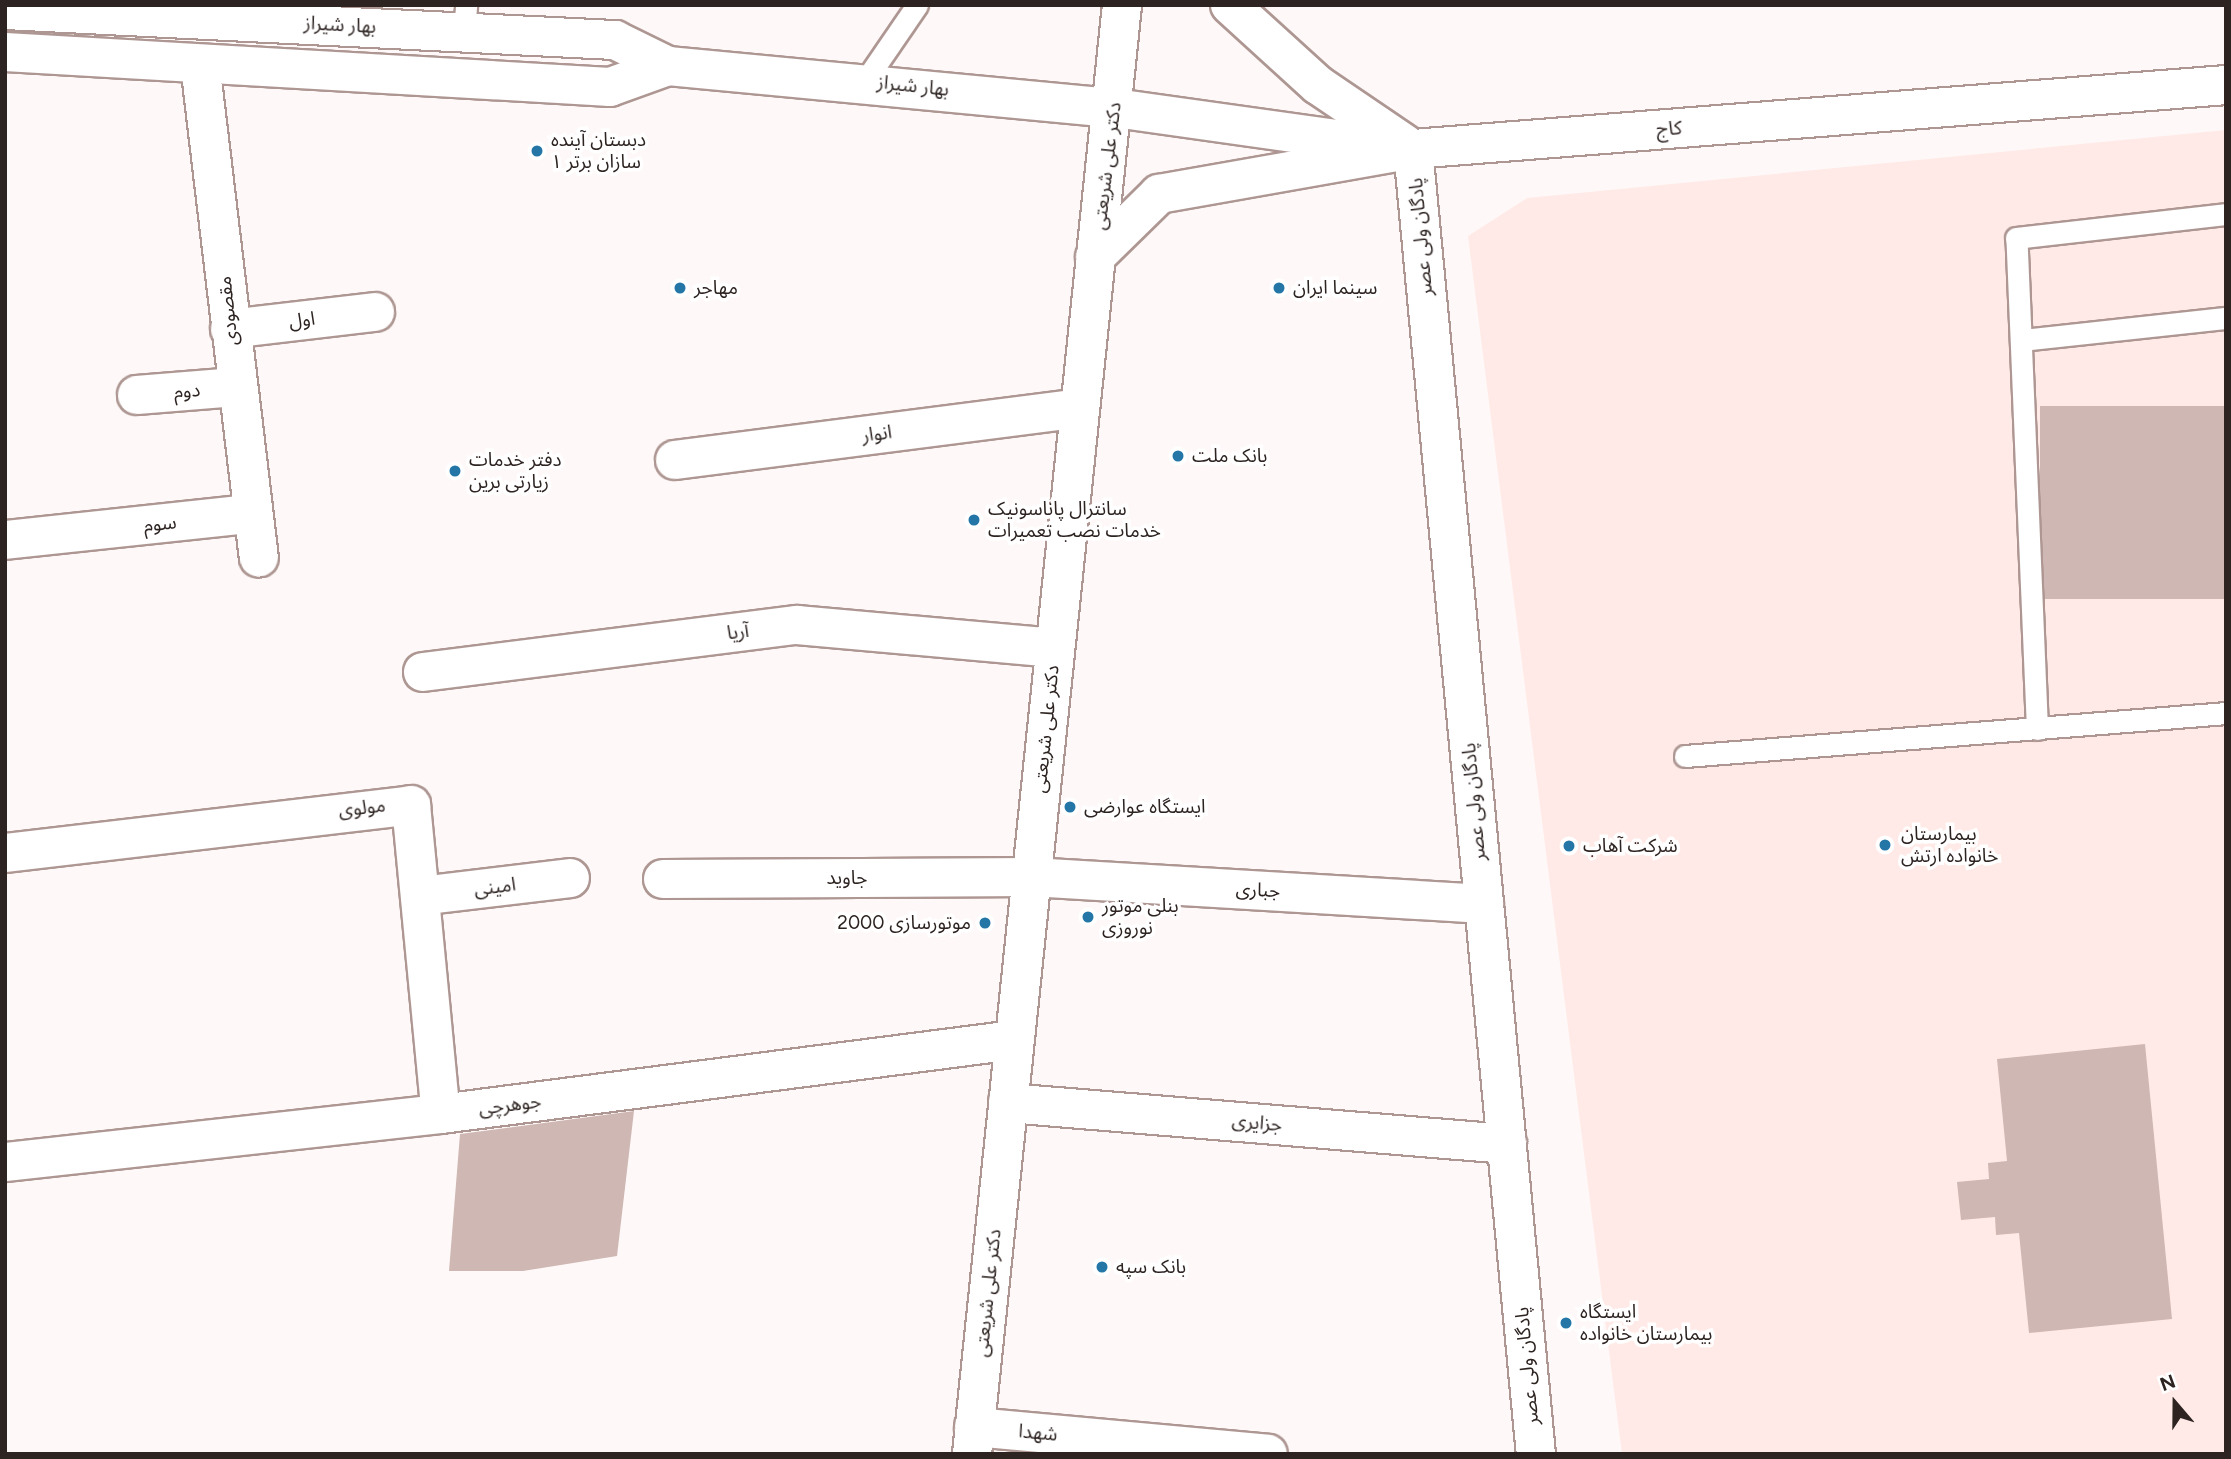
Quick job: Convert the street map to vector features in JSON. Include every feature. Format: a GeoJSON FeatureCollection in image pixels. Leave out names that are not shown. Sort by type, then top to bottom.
{"type":"FeatureCollection","features":[{"type":"Feature","properties":{"kind":"main road","name":"دکتر علی شریعتی"},"geometry":{"type":"LineString","coordinates":[[973,1440],[1095,257],[1115,108],[1122,5]]}},
{"type":"Feature","properties":{"kind":"main road"},"geometry":{"type":"LineString","coordinates":[[1230,5],[1318,85],[1413,149]]}},
{"type":"Feature","properties":{"kind":"main road","name":"بهار شیراز"},"geometry":{"type":"LineString","coordinates":[[5,10],[465,18],[615,40],[668,66],[865,81],[1115,108]]}},
{"type":"Feature","properties":{"kind":"main road","name":"بهار شیراز"},"geometry":{"type":"LineString","coordinates":[[5,52],[610,87],[668,66]]}},
{"type":"Feature","properties":{"kind":"main road","name":"مقصودی"},"geometry":{"type":"LineString","coordinates":[[200,64],[250,514],[259,557]]}},
{"type":"Feature","properties":{"kind":"main road","name":"کاج"},"geometry":{"type":"LineString","coordinates":[[1115,108],[1413,149],[2226,85]]}},
{"type":"Feature","properties":{"kind":"main road"},"geometry":{"type":"LineString","coordinates":[[1095,257],[1159,194],[1413,149]]}},
{"type":"Feature","properties":{"kind":"main road","name":"پادگان ولی عصر"},"geometry":{"type":"LineString","coordinates":[[1413,149],[1536,1454]]}},
{"type":"Feature","properties":{"kind":"main road","name":"اول"},"geometry":{"type":"LineString","coordinates":[[230,329],[375,312]]}},
{"type":"Feature","properties":{"kind":"main road","name":"دوم"},"geometry":{"type":"LineString","coordinates":[[137,395],[236,387]]}},
{"type":"Feature","properties":{"kind":"main road","name":"انوار"},"geometry":{"type":"LineString","coordinates":[[675,460],[1079,408]]}},
{"type":"Feature","properties":{"kind":"main road","name":"سوم"},"geometry":{"type":"LineString","coordinates":[[5,540],[250,514]]}},
{"type":"Feature","properties":{"kind":"main road","name":"آریا"},"geometry":{"type":"LineString","coordinates":[[423,672],[797,625],[1055,648]]}},
{"type":"Feature","properties":{"kind":"main road","name":"مولوی"},"geometry":{"type":"LineString","coordinates":[[5,853],[404,803],[413,810],[441,1114]]}},
{"type":"Feature","properties":{"kind":"main road","name":"جباری"},"geometry":{"type":"LineString","coordinates":[[1031,877],[1484,904]]}},
{"type":"Feature","properties":{"kind":"main road","name":"جاوید"},"geometry":{"type":"LineString","coordinates":[[663,880],[1031,877]]}},
{"type":"Feature","properties":{"kind":"main road","name":"امینی"},"geometry":{"type":"LineString","coordinates":[[421,896],[570,878]]}},
{"type":"Feature","properties":{"kind":"main road","name":"جوهرچی"},"geometry":{"type":"LineString","coordinates":[[5,1162],[441,1114],[1014,1040]]}},
{"type":"Feature","properties":{"kind":"main road","name":"جزایری"},"geometry":{"type":"LineString","coordinates":[[1008,1103],[1507,1144]]}},
{"type":"Feature","properties":{"kind":"main road","name":"شهدا"},"geometry":{"type":"LineString","coordinates":[[973,1440],[1268,1454]]}},
{"type":"Feature","properties":{"kind":"lane"},"geometry":{"type":"LineString","coordinates":[[865,81],[917,5]]}},
{"type":"Feature","properties":{"kind":"lane"},"geometry":{"type":"LineString","coordinates":[[2037,729],[2016,238],[2226,214]]}},
{"type":"Feature","properties":{"kind":"lane"},"geometry":{"type":"LineString","coordinates":[[2022,340],[2226,318]]}},
{"type":"Feature","properties":{"kind":"lane"},"geometry":{"type":"LineString","coordinates":[[1685,756],[2226,713]]}},
{"type":"Feature","properties":{"kind":"shaded area","name":"بیمارستان خانواده ارتش"},"geometry":{"type":"Polygon","coordinates":[[[2226,130],[2226,1454],[1622,1454],[1468,236],[1527,198],[2226,130]]]}},
{"type":"Feature","properties":{"kind":"building"},"geometry":{"type":"Polygon","coordinates":[[[2040,406],[2226,406],[2226,599],[2040,599],[2040,406]]]}},
{"type":"Feature","properties":{"kind":"building"},"geometry":{"type":"Polygon","coordinates":[[[2145,1044],[2172,1319],[2029,1333],[2019,1233],[1996,1235],[1995,1217],[1961,1220],[1957,1182],[1989,1179],[1988,1163],[2007,1161],[1997,1059],[2145,1044]]]}},
{"type":"Feature","properties":{"kind":"building"},"geometry":{"type":"Polygon","coordinates":[[[634,1111],[617,1256],[523,1271],[449,1271],[460,1134],[634,1111]]]}},
{"type":"Feature","properties":{"kind":"place","name":"دبستان آینده سازان برتر ۱"},"geometry":{"type":"Point","coordinates":[537,151]}},
{"type":"Feature","properties":{"kind":"place","name":"مهاجر"},"geometry":{"type":"Point","coordinates":[680,288]}},
{"type":"Feature","properties":{"kind":"place","name":"سینما ایران"},"geometry":{"type":"Point","coordinates":[1279,288]}},
{"type":"Feature","properties":{"kind":"place","name":"بانک ملت"},"geometry":{"type":"Point","coordinates":[1178,456]}},
{"type":"Feature","properties":{"kind":"place","name":"دفتر خدمات زیارتی برین"},"geometry":{"type":"Point","coordinates":[455,471]}},
{"type":"Feature","properties":{"kind":"place","name":"سانترال پاناسونیک خدمات نصب تعمیرات"},"geometry":{"type":"Point","coordinates":[974,520]}},
{"type":"Feature","properties":{"kind":"place","name":"ایستگاه عوارضی"},"geometry":{"type":"Point","coordinates":[1070,807]}},
{"type":"Feature","properties":{"kind":"place","name":"بیمارستان خانواده ارتش"},"geometry":{"type":"Point","coordinates":[1885,845]}},
{"type":"Feature","properties":{"kind":"place","name":"شرکت آهاب"},"geometry":{"type":"Point","coordinates":[1569,846]}},
{"type":"Feature","properties":{"kind":"place","name":"بنلی موتور نوروزی"},"geometry":{"type":"Point","coordinates":[1088,917]}},
{"type":"Feature","properties":{"kind":"place","name":"موتورسازی 2000"},"geometry":{"type":"Point","coordinates":[985,923]}},
{"type":"Feature","properties":{"kind":"place","name":"بانک سپه"},"geometry":{"type":"Point","coordinates":[1102,1267]}},
{"type":"Feature","properties":{"kind":"place","name":"ایستگاه بیمارستان خانواده"},"geometry":{"type":"Point","coordinates":[1566,1323]}}]}
